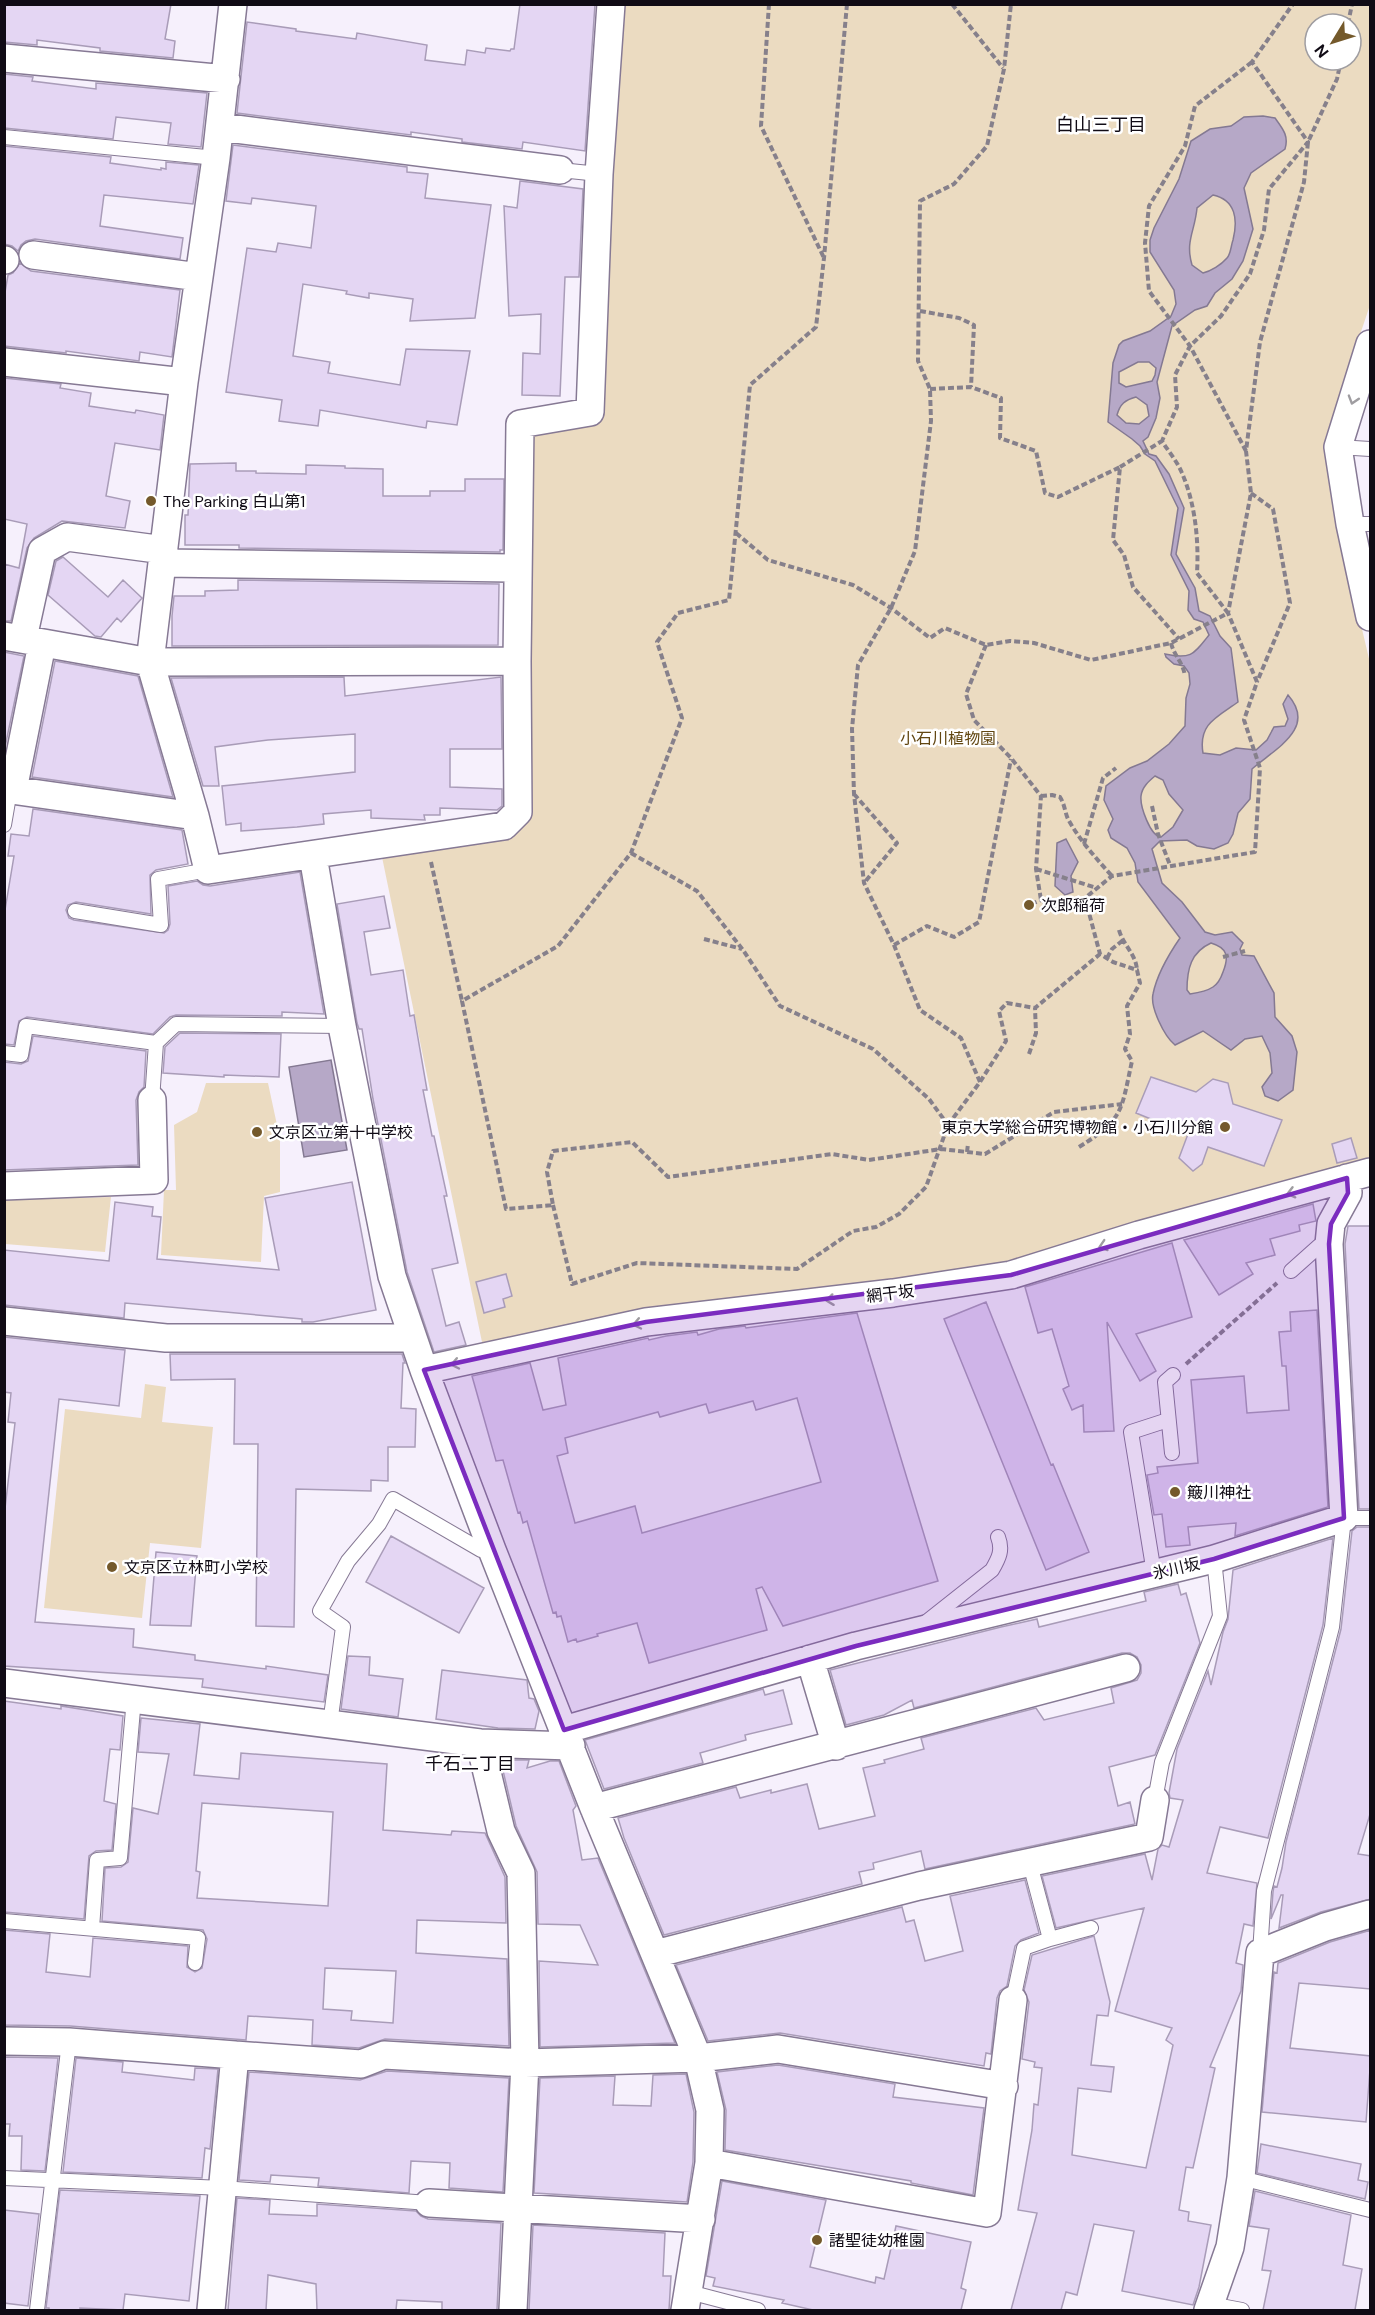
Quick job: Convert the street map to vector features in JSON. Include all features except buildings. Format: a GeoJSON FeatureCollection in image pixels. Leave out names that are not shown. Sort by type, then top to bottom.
{"type":"FeatureCollection","features":[{"type":"Feature","properties":{"kind":"street"},"geometry":{"type":"LineString","coordinates":[[233,4],[220,127],[184,382],[150,662],[195,816],[208,870],[504,826],[518,812],[520,424],[590,412],[599,174],[611,4]]}},
{"type":"Feature","properties":{"kind":"street"},"geometry":{"type":"LineString","coordinates":[[4,57],[226,79]]}},
{"type":"Feature","properties":{"kind":"street"},"geometry":{"type":"LineString","coordinates":[[220,127],[560,170]]}},
{"type":"Feature","properties":{"kind":"street"},"geometry":{"type":"LineString","coordinates":[[33,255],[199,277]]}},
{"type":"Feature","properties":{"kind":"street"},"geometry":{"type":"LineString","coordinates":[[1369,352],[1338,447],[1360,524],[1369,607]]}},
{"type":"Feature","properties":{"kind":"street"},"geometry":{"type":"LineString","coordinates":[[4,362],[184,382]]}},
{"type":"Feature","properties":{"kind":"street"},"geometry":{"type":"LineString","coordinates":[[195,816],[9,790],[23,639],[42,551],[67,537],[164,556],[518,568]]}},
{"type":"Feature","properties":{"kind":"street"},"geometry":{"type":"LineString","coordinates":[[23,639],[150,662],[517,661]]}},
{"type":"Feature","properties":{"kind":"street"},"geometry":{"type":"LineString","coordinates":[[313,856],[342,1026],[392,1276],[424,1370],[492,1550],[568,1738],[594,1809],[698,2058],[710,2110],[709,2163],[687,2301]]}},
{"type":"Feature","properties":{"kind":"street"},"geometry":{"type":"LineString","coordinates":[[4,1186],[154,1180],[152,1100]]}},
{"type":"Feature","properties":{"kind":"street"},"geometry":{"type":"LineString","coordinates":[[1357,1518],[1329,1244],[1331,1224],[1359,1175]]}},
{"type":"Feature","properties":{"kind":"street","name":"網干坂"},"geometry":{"type":"LineString","coordinates":[[424,1370],[646,1322],[881,1294],[1011,1275],[1138,1235],[1359,1175]]}},
{"type":"Feature","properties":{"kind":"street"},"geometry":{"type":"LineString","coordinates":[[4,1321],[166,1338],[413,1338]]}},
{"type":"Feature","properties":{"kind":"street","name":"氷川坂"},"geometry":{"type":"LineString","coordinates":[[4,1683],[480,1743],[568,1738],[810,1659],[1214,1559],[1357,1518]]}},
{"type":"Feature","properties":{"kind":"street"},"geometry":{"type":"LineString","coordinates":[[810,1659],[836,1746]]}},
{"type":"Feature","properties":{"kind":"street"},"geometry":{"type":"LineString","coordinates":[[594,1809],[1126,1668]]}},
{"type":"Feature","properties":{"kind":"street"},"geometry":{"type":"LineString","coordinates":[[480,1743],[501,1831],[521,1874],[525,2063],[513,2310]]}},
{"type":"Feature","properties":{"kind":"street"},"geometry":{"type":"LineString","coordinates":[[655,1954],[897,1892],[1149,1837],[1155,1800]]}},
{"type":"Feature","properties":{"kind":"street"},"geometry":{"type":"LineString","coordinates":[[1209,2307],[1230,2247],[1241,2178],[1260,1953],[1325,1928],[1371,1914]]}},
{"type":"Feature","properties":{"kind":"street"},"geometry":{"type":"LineString","coordinates":[[709,2163],[987,2213],[1013,2000]]}},
{"type":"Feature","properties":{"kind":"street"},"geometry":{"type":"LineString","coordinates":[[4,2041],[69,2042],[361,2064],[384,2055],[525,2063],[698,2058],[778,2049],[1004,2086]]}},
{"type":"Feature","properties":{"kind":"street"},"geometry":{"type":"LineString","coordinates":[[211,2310],[235,2055]]}},
{"type":"Feature","properties":{"kind":"street"},"geometry":{"type":"LineString","coordinates":[[429,2203],[701,2218]]}},
{"type":"Feature","properties":{"kind":"lane"},"geometry":{"type":"LineString","coordinates":[[4,137],[216,158]]}},
{"type":"Feature","properties":{"kind":"lane"},"geometry":{"type":"LineString","coordinates":[[560,170],[599,174]]}},
{"type":"Feature","properties":{"kind":"lane"},"geometry":{"type":"LineString","coordinates":[[1338,447],[1371,449]]}},
{"type":"Feature","properties":{"kind":"lane"},"geometry":{"type":"LineString","coordinates":[[4,825],[9,790]]}},
{"type":"Feature","properties":{"kind":"lane"},"geometry":{"type":"LineString","coordinates":[[75,911],[161,925],[158,879],[208,870]]}},
{"type":"Feature","properties":{"kind":"lane"},"geometry":{"type":"LineString","coordinates":[[152,1100],[156,1043],[176,1024],[342,1026]]}},
{"type":"Feature","properties":{"kind":"lane"},"geometry":{"type":"LineString","coordinates":[[4,1053],[21,1055],[26,1026],[156,1043]]}},
{"type":"Feature","properties":{"kind":"lane"},"geometry":{"type":"LineString","coordinates":[[1291,1271],[1319,1246],[1329,1244]]}},
{"type":"Feature","properties":{"kind":"lane"},"geometry":{"type":"LineString","coordinates":[[1172,1453],[1165,1382],[1173,1375]]}},
{"type":"Feature","properties":{"kind":"lane"},"geometry":{"type":"LineString","coordinates":[[1154,1573],[1131,1432],[1168,1420]]}},
{"type":"Feature","properties":{"kind":"lane"},"geometry":{"type":"LineString","coordinates":[[330,1724],[343,1627],[320,1611],[348,1561],[378,1524],[393,1499],[481,1550],[492,1550]]}},
{"type":"Feature","properties":{"kind":"lane"},"geometry":{"type":"LineString","coordinates":[[1260,1953],[1264,1891],[1332,1628],[1357,1518]]}},
{"type":"Feature","properties":{"kind":"lane"},"geometry":{"type":"LineString","coordinates":[[914,1632],[992,1569],[1000,1558],[1001,1545],[998,1537]]}},
{"type":"Feature","properties":{"kind":"lane"},"geometry":{"type":"LineString","coordinates":[[1155,1800],[1162,1762],[1220,1616],[1214,1559]]}},
{"type":"Feature","properties":{"kind":"lane"},"geometry":{"type":"LineString","coordinates":[[92,1928],[97,1860],[120,1858],[134,1698]]}},
{"type":"Feature","properties":{"kind":"lane"},"geometry":{"type":"LineString","coordinates":[[1030,1864],[1050,1939]]}},
{"type":"Feature","properties":{"kind":"lane"},"geometry":{"type":"LineString","coordinates":[[4,1921],[198,1938],[195,1963]]}},
{"type":"Feature","properties":{"kind":"lane"},"geometry":{"type":"LineString","coordinates":[[1013,2000],[1024,1948],[1091,1928]]}},
{"type":"Feature","properties":{"kind":"lane"},"geometry":{"type":"LineString","coordinates":[[37,2310],[69,2042]]}},
{"type":"Feature","properties":{"kind":"lane"},"geometry":{"type":"LineString","coordinates":[[4,2178],[222,2188],[429,2203]]}},
{"type":"Feature","properties":{"kind":"lane"},"geometry":{"type":"LineString","coordinates":[[1241,2178],[1371,2210]]}},
{"type":"Feature","properties":{"kind":"lane"},"geometry":{"type":"LineString","coordinates":[[687,2301],[758,2310]]}},
{"type":"Feature","properties":{"kind":"lane"},"geometry":{"type":"LineString","coordinates":[[1209,2307],[1242,2310]]}},
{"type":"Feature","properties":{"kind":"path"},"geometry":{"type":"LineString","coordinates":[[769,4],[761,126],[824,258]]}},
{"type":"Feature","properties":{"kind":"path"},"geometry":{"type":"LineString","coordinates":[[462,1001],[558,946],[631,853],[682,718],[657,642],[678,613],[729,600],[750,385],[816,327],[847,4]]}},
{"type":"Feature","properties":{"kind":"path"},"geometry":{"type":"LineString","coordinates":[[952,4],[1004,69]]}},
{"type":"Feature","properties":{"kind":"path"},"geometry":{"type":"LineString","coordinates":[[980,1082],[962,1038],[920,1010],[894,945],[864,883],[854,794],[852,729],[858,665],[891,608],[915,551],[931,421],[930,389],[918,361],[920,201],[954,184],[987,146],[1004,69],[1011,4]]}},
{"type":"Feature","properties":{"kind":"path"},"geometry":{"type":"LineString","coordinates":[[1246,451],[1190,346],[1149,291],[1145,243],[1149,206],[1185,146],[1195,106],[1252,62],[1293,4]]}},
{"type":"Feature","properties":{"kind":"path"},"geometry":{"type":"LineString","coordinates":[[1228,613],[1251,493],[1246,451],[1260,342],[1304,182],[1308,142],[1252,62]]}},
{"type":"Feature","properties":{"kind":"path"},"geometry":{"type":"LineString","coordinates":[[930,389],[971,387],[1000,398],[1000,438],[1036,451],[1045,493],[1058,497],[1120,467],[1162,441],[1177,407],[1175,375],[1190,346],[1221,316],[1250,274],[1264,230],[1269,189],[1308,142],[1338,72]]}},
{"type":"Feature","properties":{"kind":"path"},"geometry":{"type":"LineString","coordinates":[[920,311],[959,318],[974,325],[971,387]]}},
{"type":"Feature","properties":{"kind":"path"},"geometry":{"type":"LineString","coordinates":[[1162,441],[1181,471],[1193,507],[1198,557],[1197,573],[1228,613],[1257,682]]}},
{"type":"Feature","properties":{"kind":"path"},"geometry":{"type":"LineString","coordinates":[[1120,467],[1113,540],[1124,555],[1133,587],[1179,639]]}},
{"type":"Feature","properties":{"kind":"path"},"geometry":{"type":"LineString","coordinates":[[986,645],[966,694],[974,720],[1011,758],[1041,796],[1036,869],[1041,900],[1056,909],[1069,909],[1112,876],[1255,852],[1260,768],[1244,720],[1257,682],[1290,603],[1273,509],[1251,493]]}},
{"type":"Feature","properties":{"kind":"path"},"geometry":{"type":"LineString","coordinates":[[736,533],[768,560],[854,585],[891,608],[930,638],[945,628],[986,645],[1010,641],[1034,643],[1091,660],[1171,643],[1228,613]]}},
{"type":"Feature","properties":{"kind":"path"},"geometry":{"type":"LineString","coordinates":[[1171,643],[1174,656],[1184,666],[1185,676]]}},
{"type":"Feature","properties":{"kind":"path"},"geometry":{"type":"LineString","coordinates":[[894,945],[927,926],[954,937],[979,922],[1011,758]]}},
{"type":"Feature","properties":{"kind":"path"},"geometry":{"type":"LineString","coordinates":[[1084,845],[1103,778],[1116,768]]}},
{"type":"Feature","properties":{"kind":"path"},"geometry":{"type":"LineString","coordinates":[[854,794],[897,843],[864,883]]}},
{"type":"Feature","properties":{"kind":"path"},"geometry":{"type":"LineString","coordinates":[[1041,796],[1060,797],[1066,806],[1067,818],[1078,832],[1084,845],[1112,876]]}},
{"type":"Feature","properties":{"kind":"path"},"geometry":{"type":"LineString","coordinates":[[1152,806],[1160,843],[1170,865]]}},
{"type":"Feature","properties":{"kind":"path"},"geometry":{"type":"LineString","coordinates":[[631,853],[697,891],[743,950],[780,1006],[873,1049],[929,1098],[948,1125]]}},
{"type":"Feature","properties":{"kind":"path"},"geometry":{"type":"LineString","coordinates":[[431,862],[506,1209],[553,1205]]}},
{"type":"Feature","properties":{"kind":"path"},"geometry":{"type":"LineString","coordinates":[[1036,869],[1097,888]]}},
{"type":"Feature","properties":{"kind":"path"},"geometry":{"type":"LineString","coordinates":[[1085,898],[1100,954],[1137,970]]}},
{"type":"Feature","properties":{"kind":"path"},"geometry":{"type":"LineString","coordinates":[[1031,904],[1041,900]]}},
{"type":"Feature","properties":{"kind":"path"},"geometry":{"type":"LineString","coordinates":[[1079,1147],[1103,1132],[1115,1120],[1122,1104],[1132,1061],[1125,1049],[1130,1034],[1127,1006],[1140,984],[1136,960],[1122,941],[1119,930]]}},
{"type":"Feature","properties":{"kind":"path"},"geometry":{"type":"LineString","coordinates":[[704,939],[743,950]]}},
{"type":"Feature","properties":{"kind":"path"},"geometry":{"type":"LineString","coordinates":[[1107,958],[1112,949],[1122,941]]}},
{"type":"Feature","properties":{"kind":"path"},"geometry":{"type":"LineString","coordinates":[[1223,957],[1245,951]]}},
{"type":"Feature","properties":{"kind":"path"},"geometry":{"type":"LineString","coordinates":[[1100,954],[1035,1008],[1007,1003],[999,1011],[1006,1041],[980,1082],[948,1125],[941,1149],[926,1187],[899,1214],[876,1227],[853,1231],[798,1269],[636,1263],[572,1284],[547,1172],[553,1151],[632,1142],[668,1178],[832,1154],[869,1160],[941,1149],[985,1154],[1054,1112],[1122,1104]]}},
{"type":"Feature","properties":{"kind":"path"},"geometry":{"type":"LineString","coordinates":[[1029,1054],[1036,1033],[1035,1008]]}},
{"type":"Feature","properties":{"kind":"path"},"geometry":{"type":"LineString","coordinates":[[967,1152],[968,1144]]}},
{"type":"Feature","properties":{"kind":"path"},"geometry":{"type":"LineString","coordinates":[[1173,1375],[1291,1271]]}},
{"type":"Feature","properties":{"kind":"highlighted area"},"geometry":{"type":"Polygon","coordinates":[[[1347,1178],[1348,1193],[1331,1224],[1329,1244],[1344,1518],[1214,1559],[856,1646],[564,1730],[424,1370],[646,1322],[1011,1275],[1347,1178]]]}},
{"type":"Feature","properties":{"kind":"green space","name":"小石川植物園"},"geometry":{"type":"Polygon","coordinates":[[[621,5],[1370,5],[1370,305],[1325,439],[1338,527],[1370,663],[1370,1159],[1221,1197],[1002,1266],[483,1347],[382,857],[504,835],[526,428],[595,417],[621,5]]]}},
{"type":"Feature","properties":{"kind":"green space"},"geometry":{"type":"Polygon","coordinates":[[[206,1083],[268,1083],[280,1139],[280,1192],[264,1196],[261,1262],[161,1255],[164,1190],[176,1190],[174,1125],[197,1112],[206,1083]]]}},
{"type":"Feature","properties":{"kind":"green space"},"geometry":{"type":"Polygon","coordinates":[[[111,1197],[105,1252],[5,1244],[5,1200],[111,1197]]]}},
{"type":"Feature","properties":{"kind":"green space"},"geometry":{"type":"Polygon","coordinates":[[[145,1384],[166,1387],[162,1422],[213,1427],[201,1548],[150,1543],[142,1618],[44,1608],[65,1409],[141,1418],[145,1384]]]}},
{"type":"Feature","properties":{"kind":"shaded area"},"geometry":{"type":"Polygon","coordinates":[[[1244,117],[1275,118],[1286,136],[1285,149],[1251,173],[1244,188],[1253,229],[1243,261],[1232,279],[1215,293],[1207,306],[1195,310],[1172,326],[1157,382],[1160,398],[1156,418],[1148,437],[1143,441],[1149,454],[1156,456],[1169,474],[1184,508],[1176,554],[1195,588],[1199,611],[1210,616],[1220,636],[1231,648],[1238,702],[1216,717],[1206,728],[1202,743],[1203,753],[1220,755],[1236,748],[1256,750],[1267,740],[1274,727],[1285,726],[1288,719],[1283,704],[1288,695],[1296,707],[1298,718],[1296,727],[1282,745],[1252,769],[1250,799],[1238,813],[1233,834],[1228,843],[1214,849],[1197,846],[1187,840],[1160,841],[1152,849],[1162,883],[1182,902],[1205,932],[1215,935],[1232,932],[1243,943],[1240,949],[1242,955],[1254,956],[1274,993],[1275,1017],[1292,1036],[1297,1052],[1293,1090],[1278,1101],[1265,1096],[1262,1087],[1272,1073],[1270,1053],[1262,1036],[1245,1039],[1231,1050],[1203,1031],[1175,1045],[1162,1028],[1154,1006],[1153,994],[1164,964],[1180,938],[1138,882],[1135,863],[1127,848],[1111,838],[1108,830],[1113,819],[1104,800],[1106,786],[1130,768],[1147,761],[1169,744],[1185,726],[1186,698],[1190,684],[1189,673],[1184,666],[1174,664],[1165,654],[1186,656],[1191,654],[1209,635],[1203,622],[1194,619],[1188,610],[1189,591],[1171,555],[1178,508],[1155,461],[1145,454],[1132,439],[1108,422],[1113,363],[1119,345],[1123,341],[1150,331],[1171,316],[1176,304],[1174,290],[1150,252],[1150,240],[1179,179],[1191,141],[1210,129],[1231,126],[1244,117]],[[1213,195],[1197,208],[1190,242],[1190,257],[1192,265],[1203,273],[1222,263],[1228,256],[1235,233],[1235,218],[1227,201],[1213,195]],[[1138,362],[1119,372],[1119,383],[1126,387],[1152,381],[1156,368],[1149,362],[1138,362]],[[1136,397],[1121,405],[1117,415],[1126,423],[1139,424],[1149,416],[1147,405],[1136,397]],[[1155,776],[1144,787],[1141,801],[1146,820],[1153,832],[1161,837],[1173,827],[1183,810],[1169,794],[1163,780],[1155,776]],[[1211,943],[1199,951],[1189,968],[1187,990],[1190,994],[1205,991],[1215,985],[1221,978],[1226,962],[1224,950],[1217,945],[1211,943]]]}},
{"type":"Feature","properties":{"kind":"shaded area"},"geometry":{"type":"Polygon","coordinates":[[[1066,839],[1078,862],[1071,876],[1073,892],[1065,895],[1055,886],[1057,843],[1066,839]]]}},
{"type":"Feature","properties":{"kind":"shaded area"},"geometry":{"type":"Polygon","coordinates":[[[331,1060],[347,1150],[304,1157],[289,1067],[331,1060]]]}},
{"type":"Feature","properties":{"kind":"place","name":"The Parking 白山第1"},"geometry":{"type":"Point","coordinates":[151,501]}},
{"type":"Feature","properties":{"kind":"place","name":"次郎稲荷"},"geometry":{"type":"Point","coordinates":[1029,905]}},
{"type":"Feature","properties":{"kind":"place","name":"東京大学総合研究博物館・小石川分館"},"geometry":{"type":"Point","coordinates":[1225,1127]}},
{"type":"Feature","properties":{"kind":"place","name":"文京区立第十中学校"},"geometry":{"type":"Point","coordinates":[257,1132]}},
{"type":"Feature","properties":{"kind":"place","name":"簸川神社"},"geometry":{"type":"Point","coordinates":[1175,1492]}},
{"type":"Feature","properties":{"kind":"place","name":"文京区立林町小学校"},"geometry":{"type":"Point","coordinates":[112,1567]}},
{"type":"Feature","properties":{"kind":"place","name":"諸聖徒幼稚園"},"geometry":{"type":"Point","coordinates":[817,2240]}},
{"type":"Feature","properties":{"kind":"district","name":"白山三丁目"},"geometry":{"type":"Point","coordinates":[1101,125]}},
{"type":"Feature","properties":{"kind":"district","name":"千石二丁目"},"geometry":{"type":"Point","coordinates":[470,1764]}}]}
